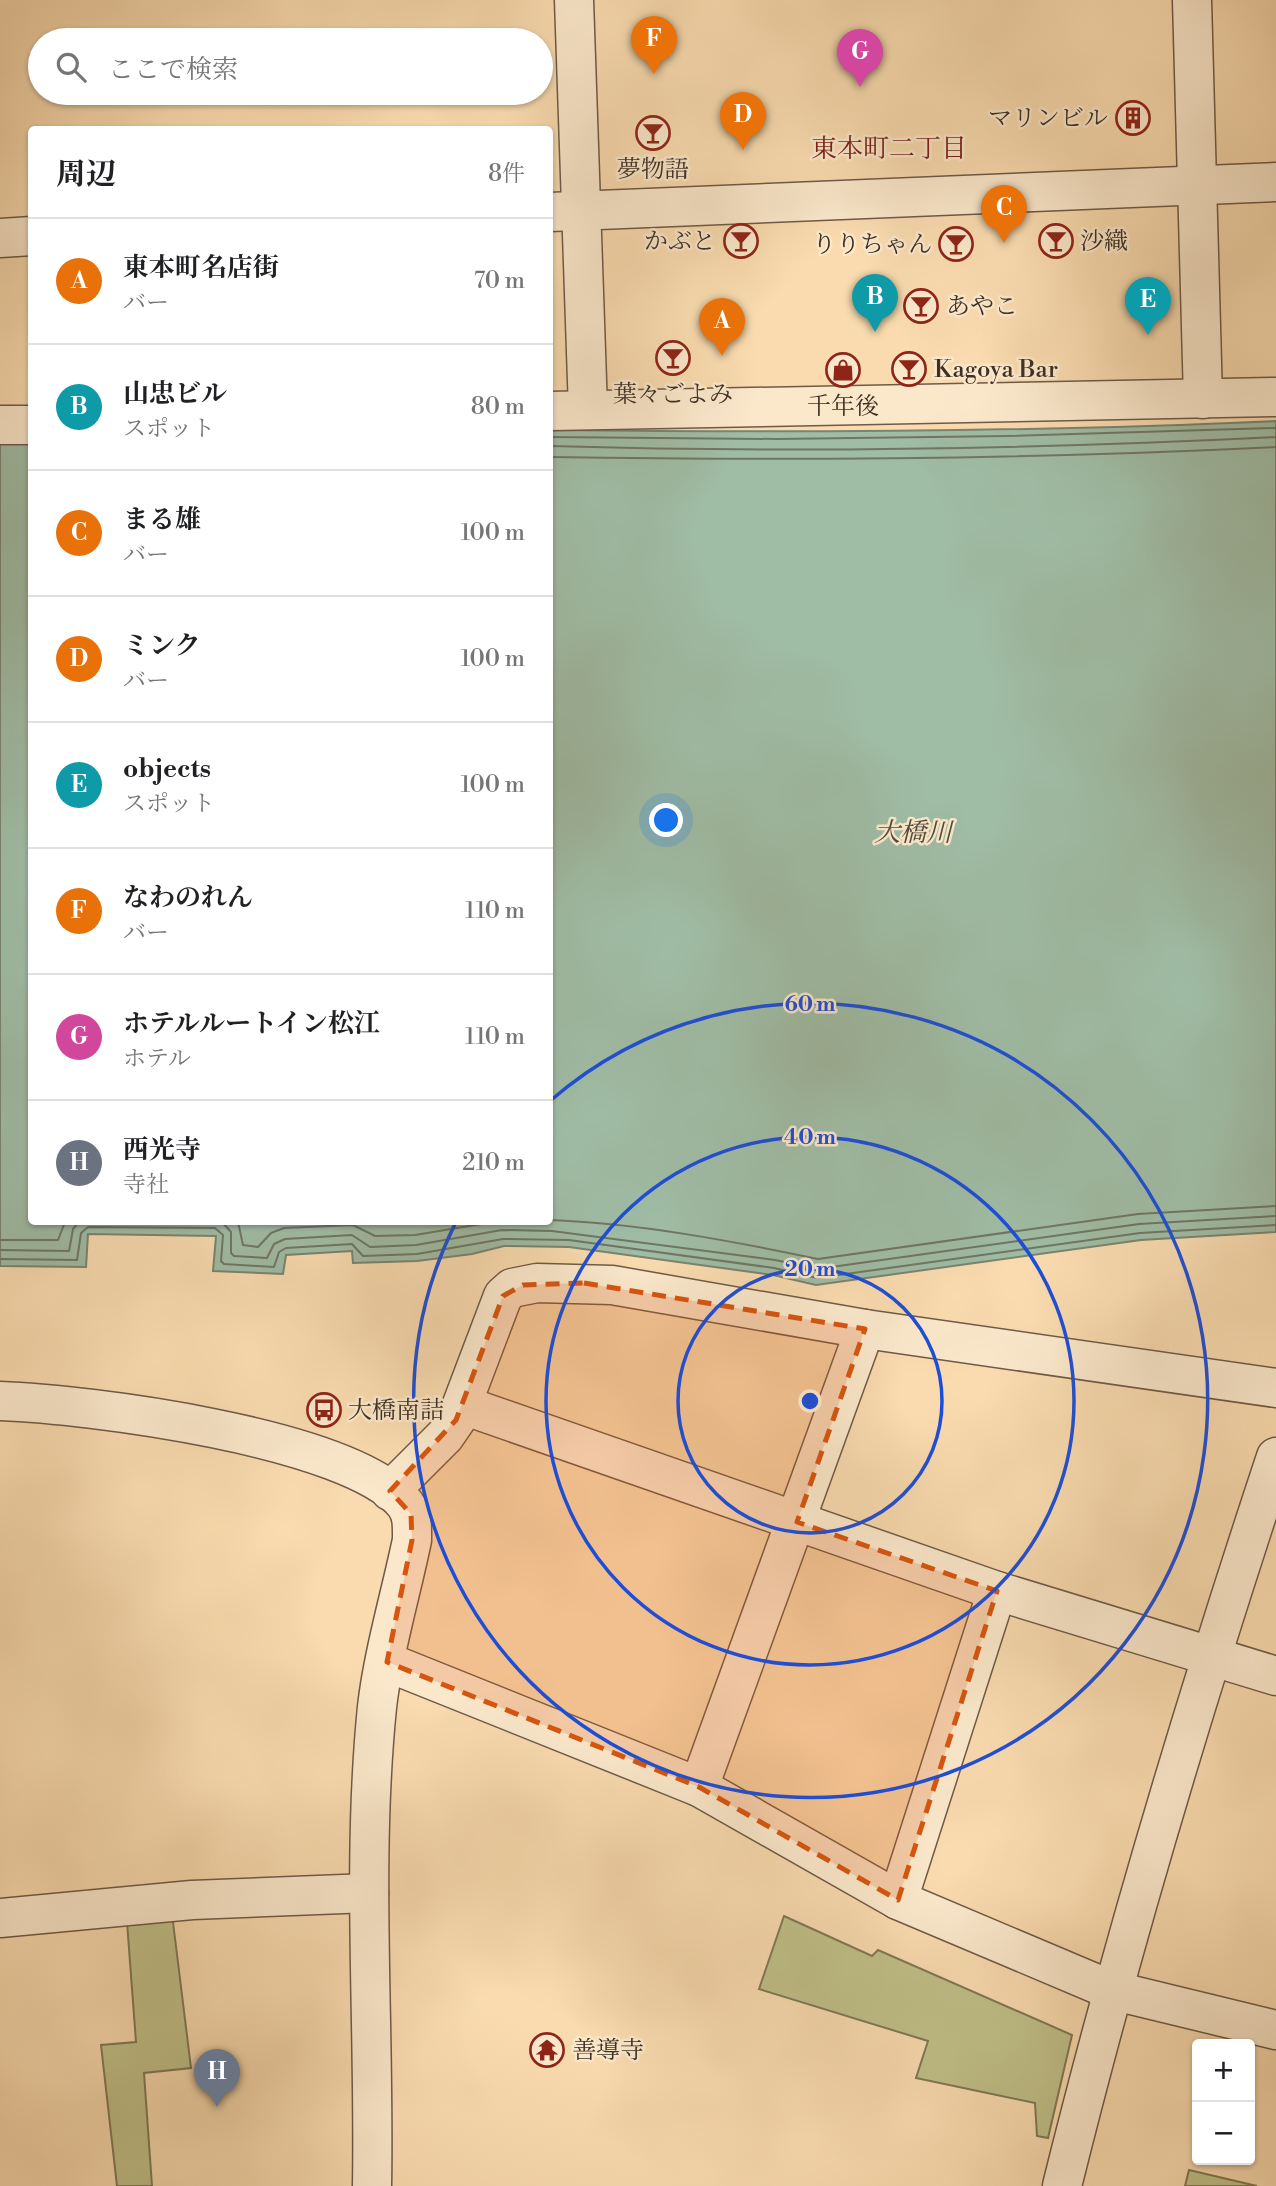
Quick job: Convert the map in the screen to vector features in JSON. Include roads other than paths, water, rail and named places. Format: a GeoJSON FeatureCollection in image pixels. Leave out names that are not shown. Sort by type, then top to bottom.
{"type":"FeatureCollection","features":[{"type":"Feature","properties":{"kind":"street"},"geometry":{"type":"LineString","coordinates":[[574,0],[565,211],[588,410]]}},
{"type":"Feature","properties":{"kind":"street"},"geometry":{"type":"LineString","coordinates":[[1192,0],[1203,399]]}},
{"type":"Feature","properties":{"kind":"street"},"geometry":{"type":"LineString","coordinates":[[565,211],[1276,182]]}},
{"type":"Feature","properties":{"kind":"street"},"geometry":{"type":"LineString","coordinates":[[0,238],[28,236]]}},
{"type":"Feature","properties":{"kind":"street"},"geometry":{"type":"LineString","coordinates":[[553,411],[1276,397]]}},
{"type":"Feature","properties":{"kind":"street"},"geometry":{"type":"LineString","coordinates":[[0,425],[28,425]]}},
{"type":"Feature","properties":{"kind":"street"},"geometry":{"type":"LineString","coordinates":[[390,1491],[445,1436],[463,1405],[503,1296],[523,1285],[558,1282],[625,1286],[865,1329],[1276,1388]]}},
{"type":"Feature","properties":{"kind":"street"},"geometry":{"type":"LineString","coordinates":[[699,1787],[865,1329]]}},
{"type":"Feature","properties":{"kind":"street"},"geometry":{"type":"LineString","coordinates":[[0,1401],[144,1415],[250,1436],[343,1466],[390,1491],[411,1514],[412,1540],[378,1703],[373,1757],[369,1893],[374,2064],[372,2186]]}},
{"type":"Feature","properties":{"kind":"street"},"geometry":{"type":"LineString","coordinates":[[463,1405],[998,1591],[1276,1676]]}},
{"type":"Feature","properties":{"kind":"street"},"geometry":{"type":"LineString","coordinates":[[1062,2186],[1111,1990],[1209,1657],[1276,1457]]}},
{"type":"Feature","properties":{"kind":"street"},"geometry":{"type":"LineString","coordinates":[[898,1900],[998,1591]]}},
{"type":"Feature","properties":{"kind":"street"},"geometry":{"type":"LineString","coordinates":[[387,1662],[699,1787],[898,1900],[1111,1990],[1274,2022]]}},
{"type":"Feature","properties":{"kind":"street"},"geometry":{"type":"LineString","coordinates":[[0,1918],[192,1900],[369,1893]]}},
{"type":"Feature","properties":{"kind":"water","name":"大橋川"},"geometry":{"type":"Polygon","coordinates":[[[1276,421],[1276,1232],[1141,1240],[816,1285],[773,1275],[569,1247],[504,1246],[472,1254],[417,1261],[353,1263],[352,1251],[286,1255],[283,1274],[213,1271],[216,1236],[88,1234],[86,1267],[0,1266],[0,443],[28,441],[28,1225],[553,1225],[553,430],[913,431],[1276,421]]]}},
{"type":"Feature","properties":{"kind":"place","name":"なわのれん"},"geometry":{"type":"Point","coordinates":[654,74]}},
{"type":"Feature","properties":{"kind":"place","name":"ホテルルートイン松江"},"geometry":{"type":"Point","coordinates":[860,87]}},
{"type":"Feature","properties":{"kind":"place","name":"マリンビル"},"geometry":{"type":"Point","coordinates":[1133,118]}},
{"type":"Feature","properties":{"kind":"place","name":"夢物語"},"geometry":{"type":"Point","coordinates":[653,133]}},
{"type":"Feature","properties":{"kind":"place","name":"ミンク"},"geometry":{"type":"Point","coordinates":[743,150]}},
{"type":"Feature","properties":{"kind":"place","name":"かぶと"},"geometry":{"type":"Point","coordinates":[741,241]}},
{"type":"Feature","properties":{"kind":"place","name":"沙織"},"geometry":{"type":"Point","coordinates":[1056,241]}},
{"type":"Feature","properties":{"kind":"place","name":"まる雄"},"geometry":{"type":"Point","coordinates":[1004,243]}},
{"type":"Feature","properties":{"kind":"place","name":"りりちゃん"},"geometry":{"type":"Point","coordinates":[956,244]}},
{"type":"Feature","properties":{"kind":"place","name":"あやこ"},"geometry":{"type":"Point","coordinates":[921,306]}},
{"type":"Feature","properties":{"kind":"place","name":"山忠ビル"},"geometry":{"type":"Point","coordinates":[875,332]}},
{"type":"Feature","properties":{"kind":"place","name":"objects"},"geometry":{"type":"Point","coordinates":[1148,335]}},
{"type":"Feature","properties":{"kind":"place","name":"東本町名店街"},"geometry":{"type":"Point","coordinates":[722,356]}},
{"type":"Feature","properties":{"kind":"place","name":"葉々ごよみ"},"geometry":{"type":"Point","coordinates":[673,358]}},
{"type":"Feature","properties":{"kind":"place","name":"Kagoya Bar"},"geometry":{"type":"Point","coordinates":[909,369]}},
{"type":"Feature","properties":{"kind":"place","name":"千年後"},"geometry":{"type":"Point","coordinates":[843,370]}},
{"type":"Feature","properties":{"kind":"place","name":"大橋南詰"},"geometry":{"type":"Point","coordinates":[324,1410]}},
{"type":"Feature","properties":{"kind":"place","name":"善導寺"},"geometry":{"type":"Point","coordinates":[547,2050]}},
{"type":"Feature","properties":{"kind":"place","name":"西光寺"},"geometry":{"type":"Point","coordinates":[217,2107]}},
{"type":"Feature","properties":{"kind":"district","name":"東本町二丁目"},"geometry":{"type":"Point","coordinates":[889,148]}}]}
